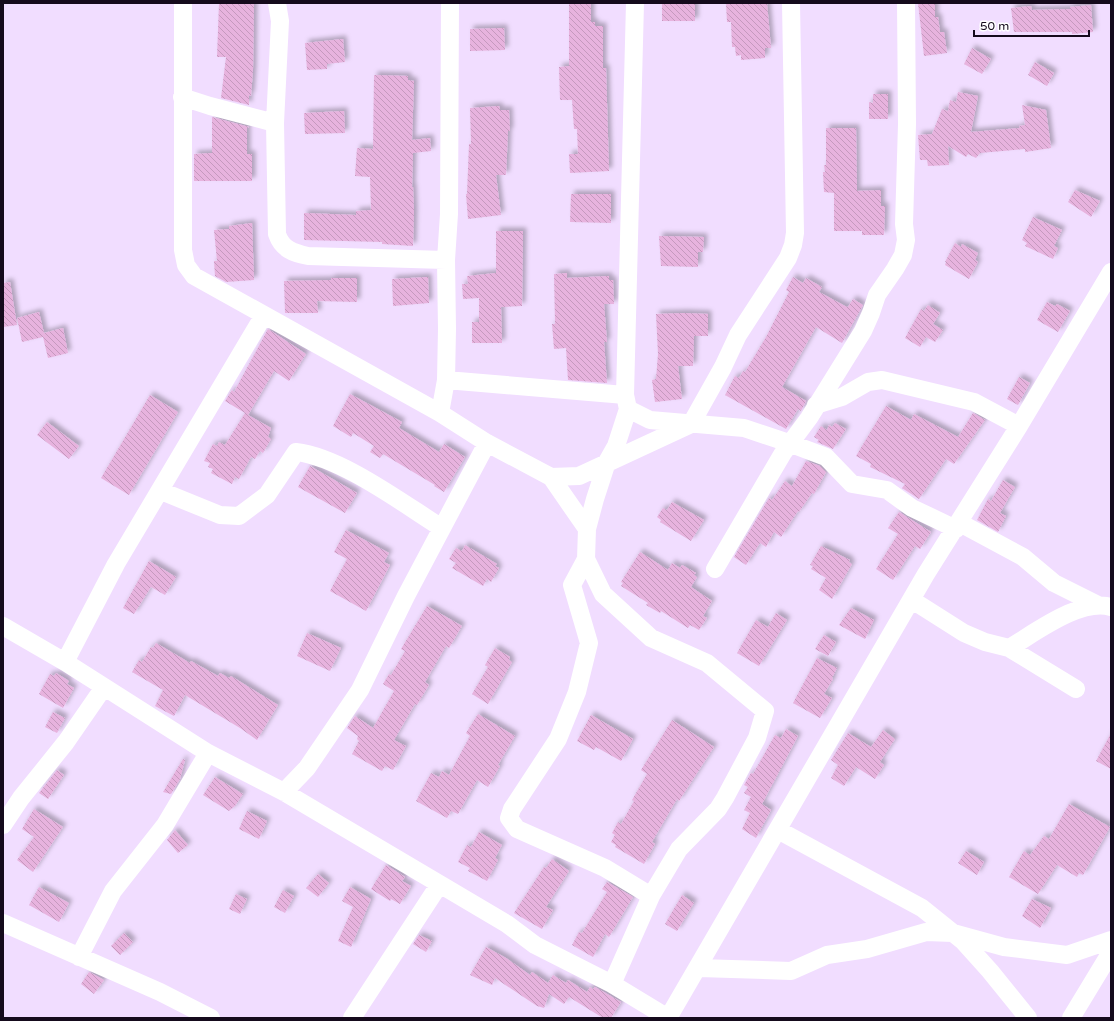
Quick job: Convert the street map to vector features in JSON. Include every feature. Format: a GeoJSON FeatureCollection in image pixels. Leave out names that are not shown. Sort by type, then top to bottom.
{"type":"FeatureCollection","features":[{"type":"Feature","properties":{"kind":"street"},"geometry":{"type":"LineString","coordinates":[[183,3],[183,250],[186,265],[194,276],[440,413],[487,443],[551,477],[587,529]]}},
{"type":"Feature","properties":{"kind":"street"},"geometry":{"type":"LineString","coordinates":[[278,3],[280,21],[275,123],[277,234],[279,241],[284,247],[295,253],[308,256],[446,260]]}},
{"type":"Feature","properties":{"kind":"street"},"geometry":{"type":"LineString","coordinates":[[440,413],[446,380],[446,260],[449,214],[450,3]]}},
{"type":"Feature","properties":{"kind":"street"},"geometry":{"type":"LineString","coordinates":[[635,3],[627,402],[616,446],[607,462],[587,529],[586,559],[572,585],[589,643],[577,692],[558,739],[512,810],[509,818],[517,829],[605,868],[651,896]]}},
{"type":"Feature","properties":{"kind":"street"},"geometry":{"type":"LineString","coordinates":[[551,477],[579,476],[691,424],[723,367],[738,335],[788,258],[793,245],[795,233],[791,3]]}},
{"type":"Feature","properties":{"kind":"street"},"geometry":{"type":"LineString","coordinates":[[715,569],[789,443],[816,406],[863,331],[872,313],[877,295],[896,269],[903,255],[906,240],[904,224],[907,124],[906,3]]}},
{"type":"Feature","properties":{"kind":"street"},"geometry":{"type":"LineString","coordinates":[[182,97],[275,123]]}},
{"type":"Feature","properties":{"kind":"street"},"geometry":{"type":"LineString","coordinates":[[3,626],[65,662],[208,753],[284,792],[507,924],[535,945],[612,984],[668,1018],[699,968],[912,600],[1019,426],[1105,294],[1111,272]]}},
{"type":"Feature","properties":{"kind":"street"},"geometry":{"type":"LineString","coordinates":[[65,662],[116,564],[161,491],[225,378],[264,316]]}},
{"type":"Feature","properties":{"kind":"street"},"geometry":{"type":"LineString","coordinates":[[446,380],[627,402],[650,420],[744,428],[789,443],[826,457],[852,484],[887,490],[912,508],[958,526],[1023,557],[1054,583],[1104,606]]}},
{"type":"Feature","properties":{"kind":"street"},"geometry":{"type":"LineString","coordinates":[[816,406],[842,397],[868,382],[882,380],[974,402],[1019,426]]}},
{"type":"Feature","properties":{"kind":"street"},"geometry":{"type":"LineString","coordinates":[[284,792],[307,768],[360,690],[406,596],[487,443]]}},
{"type":"Feature","properties":{"kind":"street"},"geometry":{"type":"LineString","coordinates":[[161,491],[220,515],[239,516],[266,495],[296,452],[312,454],[327,459],[364,480],[442,528]]}},
{"type":"Feature","properties":{"kind":"street"},"geometry":{"type":"LineString","coordinates":[[586,559],[602,594],[651,638],[707,663],[765,711],[757,738],[725,798],[718,809],[679,849],[651,896],[612,984]]}},
{"type":"Feature","properties":{"kind":"street"},"geometry":{"type":"LineString","coordinates":[[912,600],[964,633],[985,642],[1009,648],[1076,689]]}},
{"type":"Feature","properties":{"kind":"street"},"geometry":{"type":"LineString","coordinates":[[1009,648],[1068,613],[1104,606]]}},
{"type":"Feature","properties":{"kind":"street"},"geometry":{"type":"LineString","coordinates":[[3,825],[21,798],[66,742],[104,688]]}},
{"type":"Feature","properties":{"kind":"street"},"geometry":{"type":"LineString","coordinates":[[79,957],[114,891],[165,825],[208,753]]}},
{"type":"Feature","properties":{"kind":"street"},"geometry":{"type":"LineString","coordinates":[[778,830],[922,908],[953,933],[990,971],[1028,1018]]}},
{"type":"Feature","properties":{"kind":"street"},"geometry":{"type":"LineString","coordinates":[[352,1018],[439,885]]}},
{"type":"Feature","properties":{"kind":"street"},"geometry":{"type":"LineString","coordinates":[[3,923],[160,992],[211,1018]]}},
{"type":"Feature","properties":{"kind":"street"},"geometry":{"type":"LineString","coordinates":[[699,968],[791,971],[827,954],[867,949],[926,932],[953,933],[1004,947],[1067,955],[1111,940]]}},
{"type":"Feature","properties":{"kind":"street"},"geometry":{"type":"LineString","coordinates":[[1070,1018],[1111,952]]}},
{"type":"Feature","properties":{"kind":"building"},"geometry":{"type":"Polygon","coordinates":[[[219,3],[254,3],[253,69],[249,105],[221,98],[226,57],[217,57],[219,3]]]}},
{"type":"Feature","properties":{"kind":"building"},"geometry":{"type":"Polygon","coordinates":[[[569,3],[591,3],[591,22],[595,22],[595,26],[603,26],[603,68],[606,68],[609,171],[570,173],[569,154],[578,154],[577,129],[574,129],[572,100],[560,100],[559,67],[569,66],[569,3]]]}},
{"type":"Feature","properties":{"kind":"building"},"geometry":{"type":"Polygon","coordinates":[[[662,3],[695,3],[695,21],[662,21],[662,3]]]}},
{"type":"Feature","properties":{"kind":"building"},"geometry":{"type":"Polygon","coordinates":[[[726,3],[767,3],[771,48],[765,48],[765,58],[741,60],[741,55],[736,56],[735,47],[732,47],[731,22],[727,22],[726,3]]]}},
{"type":"Feature","properties":{"kind":"building"},"geometry":{"type":"Polygon","coordinates":[[[918,3],[935,3],[935,17],[938,17],[940,32],[944,32],[947,53],[924,56],[918,3]]]}},
{"type":"Feature","properties":{"kind":"building"},"geometry":{"type":"Polygon","coordinates":[[[1091,5],[1093,32],[1072,34],[1072,32],[1014,32],[1011,8],[1031,6],[1032,10],[1070,9],[1070,7],[1091,5]]]}},
{"type":"Feature","properties":{"kind":"building"},"geometry":{"type":"Polygon","coordinates":[[[504,28],[505,50],[470,51],[470,29],[504,28]]]}},
{"type":"Feature","properties":{"kind":"building"},"geometry":{"type":"Polygon","coordinates":[[[343,39],[345,62],[327,64],[327,69],[307,70],[305,43],[343,39]]]}},
{"type":"Feature","properties":{"kind":"building"},"geometry":{"type":"Polygon","coordinates":[[[972,48],[991,59],[982,74],[964,64],[972,48]]]}},
{"type":"Feature","properties":{"kind":"building"},"geometry":{"type":"Polygon","coordinates":[[[1035,62],[1054,73],[1047,86],[1028,75],[1035,62]]]}},
{"type":"Feature","properties":{"kind":"building"},"geometry":{"type":"Polygon","coordinates":[[[374,75],[408,76],[408,80],[414,81],[412,140],[430,138],[431,151],[413,153],[413,246],[382,244],[382,242],[304,240],[304,213],[356,215],[356,211],[371,210],[370,177],[355,176],[357,148],[373,149],[374,75]]]}},
{"type":"Feature","properties":{"kind":"building"},"geometry":{"type":"Polygon","coordinates":[[[958,92],[978,96],[971,132],[1020,128],[1019,126],[1025,125],[1022,105],[1046,110],[1051,148],[1025,152],[1025,149],[980,153],[976,158],[968,154],[966,157],[948,146],[949,165],[928,166],[927,160],[920,160],[918,135],[932,134],[942,109],[948,111],[950,100],[956,102],[958,92]]]}},
{"type":"Feature","properties":{"kind":"building"},"geometry":{"type":"Polygon","coordinates":[[[873,94],[888,94],[888,119],[869,119],[869,102],[873,103],[873,94]]]}},
{"type":"Feature","properties":{"kind":"building"},"geometry":{"type":"Polygon","coordinates":[[[499,106],[500,110],[509,110],[510,131],[508,131],[506,175],[496,175],[501,215],[468,219],[466,194],[469,144],[471,144],[470,108],[499,106]]]}},
{"type":"Feature","properties":{"kind":"building"},"geometry":{"type":"Polygon","coordinates":[[[344,111],[345,133],[305,134],[304,113],[344,111]]]}},
{"type":"Feature","properties":{"kind":"building"},"geometry":{"type":"Polygon","coordinates":[[[212,117],[249,127],[247,128],[247,154],[252,154],[252,181],[194,181],[194,154],[212,153],[212,117]]]}},
{"type":"Feature","properties":{"kind":"building"},"geometry":{"type":"Polygon","coordinates":[[[826,128],[856,128],[857,191],[881,190],[881,206],[885,206],[884,235],[862,235],[862,231],[834,231],[834,193],[824,192],[823,172],[825,172],[824,165],[826,165],[826,128]]]}},
{"type":"Feature","properties":{"kind":"building"},"geometry":{"type":"Polygon","coordinates":[[[1075,190],[1100,201],[1091,217],[1068,202],[1075,190]]]}},
{"type":"Feature","properties":{"kind":"building"},"geometry":{"type":"Polygon","coordinates":[[[571,194],[611,194],[611,223],[570,222],[571,194]]]}},
{"type":"Feature","properties":{"kind":"building"},"geometry":{"type":"Polygon","coordinates":[[[1033,217],[1062,230],[1054,246],[1058,248],[1053,259],[1025,246],[1027,243],[1022,240],[1033,217]]]}},
{"type":"Feature","properties":{"kind":"building"},"geometry":{"type":"Polygon","coordinates":[[[252,223],[254,280],[226,282],[215,276],[214,261],[217,261],[214,230],[229,229],[229,226],[252,223]]]}},
{"type":"Feature","properties":{"kind":"building"},"geometry":{"type":"Polygon","coordinates":[[[496,231],[523,231],[522,306],[501,307],[502,343],[472,343],[472,322],[479,322],[479,298],[463,299],[462,284],[468,284],[467,276],[496,273],[496,231]]]}},
{"type":"Feature","properties":{"kind":"building"},"geometry":{"type":"Polygon","coordinates":[[[659,236],[704,237],[703,252],[698,252],[698,267],[661,266],[659,236]]]}},
{"type":"Feature","properties":{"kind":"building"},"geometry":{"type":"Polygon","coordinates":[[[955,243],[961,247],[962,244],[978,253],[975,260],[978,262],[969,279],[945,265],[945,262],[955,243]]]}},
{"type":"Feature","properties":{"kind":"building"},"geometry":{"type":"Polygon","coordinates":[[[567,273],[567,278],[609,276],[609,280],[613,280],[614,304],[604,304],[607,342],[604,342],[607,383],[568,380],[566,348],[554,349],[552,324],[555,324],[554,274],[567,273]]]}},
{"type":"Feature","properties":{"kind":"building"},"geometry":{"type":"Polygon","coordinates":[[[428,277],[429,303],[393,306],[392,279],[428,277]]]}},
{"type":"Feature","properties":{"kind":"building"},"geometry":{"type":"Polygon","coordinates":[[[793,277],[803,283],[806,278],[822,287],[819,292],[845,306],[848,307],[853,299],[863,305],[842,343],[816,327],[782,387],[806,401],[801,411],[798,409],[786,429],[725,395],[735,376],[739,378],[743,371],[745,372],[766,337],[789,292],[786,290],[793,277]]]}},
{"type":"Feature","properties":{"kind":"building"},"geometry":{"type":"Polygon","coordinates":[[[331,278],[357,278],[357,302],[317,301],[318,313],[285,313],[284,281],[331,280],[331,278]]]}},
{"type":"Feature","properties":{"kind":"building"},"geometry":{"type":"Polygon","coordinates":[[[10,282],[17,325],[3,327],[3,283],[10,282]]]}},
{"type":"Feature","properties":{"kind":"building"},"geometry":{"type":"Polygon","coordinates":[[[1047,302],[1055,306],[1057,304],[1070,311],[1058,332],[1037,320],[1047,302]]]}},
{"type":"Feature","properties":{"kind":"building"},"geometry":{"type":"Polygon","coordinates":[[[928,305],[940,313],[933,324],[943,330],[935,342],[926,337],[920,347],[905,338],[921,309],[924,311],[928,305]]]}},
{"type":"Feature","properties":{"kind":"building"},"geometry":{"type":"Polygon","coordinates":[[[39,312],[44,333],[63,328],[68,353],[48,358],[43,337],[22,342],[17,318],[39,312]]]}},
{"type":"Feature","properties":{"kind":"building"},"geometry":{"type":"Polygon","coordinates":[[[656,314],[708,314],[708,336],[694,336],[693,366],[678,366],[682,399],[655,402],[652,380],[656,379],[658,354],[656,314]]]}},
{"type":"Feature","properties":{"kind":"building"},"geometry":{"type":"Polygon","coordinates":[[[268,329],[306,354],[289,381],[274,371],[248,415],[271,428],[268,437],[271,439],[263,453],[260,451],[255,459],[251,457],[239,479],[235,477],[232,484],[211,473],[213,469],[208,467],[210,463],[204,461],[213,444],[217,446],[219,442],[225,445],[245,413],[225,401],[232,390],[234,392],[268,329]]]}},
{"type":"Feature","properties":{"kind":"building"},"geometry":{"type":"Polygon","coordinates":[[[1019,377],[1030,383],[1018,405],[1007,399],[1019,377]]]}},
{"type":"Feature","properties":{"kind":"building"},"geometry":{"type":"Polygon","coordinates":[[[350,394],[402,422],[399,428],[439,452],[444,444],[465,457],[444,492],[383,454],[380,458],[370,452],[374,446],[353,433],[351,437],[333,426],[350,394]]]}},
{"type":"Feature","properties":{"kind":"building"},"geometry":{"type":"Polygon","coordinates":[[[150,395],[178,412],[129,495],[101,478],[150,395]]]}},
{"type":"Feature","properties":{"kind":"building"},"geometry":{"type":"Polygon","coordinates":[[[886,406],[911,420],[914,414],[958,437],[973,413],[985,420],[954,464],[946,459],[919,499],[902,488],[905,484],[870,467],[871,464],[856,456],[886,406]]]}},
{"type":"Feature","properties":{"kind":"building"},"geometry":{"type":"Polygon","coordinates":[[[47,422],[79,446],[69,459],[37,435],[47,422]]]}},
{"type":"Feature","properties":{"kind":"building"},"geometry":{"type":"Polygon","coordinates":[[[835,423],[846,429],[833,449],[817,442],[819,440],[814,437],[821,426],[827,430],[829,425],[832,427],[835,423]]]}},
{"type":"Feature","properties":{"kind":"building"},"geometry":{"type":"Polygon","coordinates":[[[806,461],[820,466],[826,472],[814,494],[812,493],[799,512],[798,511],[781,537],[774,532],[766,547],[760,543],[746,565],[734,557],[769,498],[772,500],[785,481],[792,486],[806,461]]]}},
{"type":"Feature","properties":{"kind":"building"},"geometry":{"type":"Polygon","coordinates":[[[310,466],[357,493],[345,513],[298,487],[310,466]]]}},
{"type":"Feature","properties":{"kind":"building"},"geometry":{"type":"Polygon","coordinates":[[[1003,480],[1015,487],[1000,513],[1006,516],[998,532],[977,520],[988,499],[991,501],[1003,480]]]}},
{"type":"Feature","properties":{"kind":"building"},"geometry":{"type":"Polygon","coordinates":[[[672,502],[704,520],[691,541],[660,522],[661,520],[657,517],[663,508],[667,510],[672,502]]]}},
{"type":"Feature","properties":{"kind":"building"},"geometry":{"type":"Polygon","coordinates":[[[899,512],[931,532],[920,549],[915,546],[893,580],[876,569],[898,534],[888,528],[899,512]]]}},
{"type":"Feature","properties":{"kind":"building"},"geometry":{"type":"Polygon","coordinates":[[[346,530],[389,553],[384,562],[390,565],[366,611],[330,591],[347,559],[334,552],[346,530]]]}},
{"type":"Feature","properties":{"kind":"building"},"geometry":{"type":"Polygon","coordinates":[[[465,545],[497,564],[495,566],[499,568],[491,582],[487,579],[483,586],[452,568],[456,563],[449,559],[456,548],[462,551],[465,545]]]}},
{"type":"Feature","properties":{"kind":"building"},"geometry":{"type":"Polygon","coordinates":[[[821,546],[850,560],[849,562],[852,564],[832,599],[819,590],[826,578],[811,569],[813,566],[810,565],[821,546]]]}},
{"type":"Feature","properties":{"kind":"building"},"geometry":{"type":"Polygon","coordinates":[[[640,552],[668,570],[672,563],[680,568],[682,565],[696,573],[694,575],[697,577],[691,587],[712,601],[703,616],[707,618],[699,630],[690,625],[688,628],[661,611],[660,613],[646,605],[648,603],[621,586],[623,583],[621,582],[640,552]]]}},
{"type":"Feature","properties":{"kind":"building"},"geometry":{"type":"Polygon","coordinates":[[[149,561],[176,577],[165,595],[151,587],[134,614],[123,608],[149,561]]]}},
{"type":"Feature","properties":{"kind":"building"},"geometry":{"type":"Polygon","coordinates":[[[427,606],[462,626],[449,648],[446,646],[425,682],[429,685],[417,705],[415,704],[394,740],[406,746],[393,770],[385,766],[382,771],[352,754],[359,741],[357,739],[358,736],[347,728],[355,716],[373,728],[394,691],[383,684],[389,674],[391,675],[405,651],[401,649],[427,606]]]}},
{"type":"Feature","properties":{"kind":"building"},"geometry":{"type":"Polygon","coordinates":[[[851,608],[874,620],[865,639],[839,625],[851,608]]]}},
{"type":"Feature","properties":{"kind":"building"},"geometry":{"type":"Polygon","coordinates":[[[776,613],[787,620],[759,666],[737,653],[756,620],[768,627],[776,613]]]}},
{"type":"Feature","properties":{"kind":"building"},"geometry":{"type":"Polygon","coordinates":[[[307,633],[341,648],[330,671],[297,656],[307,633]]]}},
{"type":"Feature","properties":{"kind":"building"},"geometry":{"type":"Polygon","coordinates":[[[824,635],[836,642],[828,656],[815,649],[824,635]]]}},
{"type":"Feature","properties":{"kind":"building"},"geometry":{"type":"Polygon","coordinates":[[[156,643],[190,663],[191,661],[218,676],[220,673],[229,678],[231,676],[278,705],[257,740],[185,695],[174,716],[155,706],[163,690],[132,672],[139,660],[142,662],[151,647],[153,648],[156,643]]]}},
{"type":"Feature","properties":{"kind":"building"},"geometry":{"type":"Polygon","coordinates":[[[495,648],[510,657],[509,660],[512,662],[488,704],[472,694],[488,667],[485,665],[495,648]]]}},
{"type":"Feature","properties":{"kind":"building"},"geometry":{"type":"Polygon","coordinates":[[[817,658],[837,668],[832,678],[833,679],[824,694],[832,698],[820,718],[793,703],[817,658]]]}},
{"type":"Feature","properties":{"kind":"building"},"geometry":{"type":"Polygon","coordinates":[[[56,673],[69,681],[67,684],[74,688],[63,708],[39,694],[50,674],[54,676],[56,673]]]}},
{"type":"Feature","properties":{"kind":"building"},"geometry":{"type":"Polygon","coordinates":[[[53,712],[65,718],[57,733],[45,727],[53,712]]]}},
{"type":"Feature","properties":{"kind":"building"},"geometry":{"type":"Polygon","coordinates":[[[478,714],[515,736],[498,765],[500,766],[488,787],[477,780],[458,814],[451,811],[447,818],[416,801],[431,773],[439,777],[442,771],[449,775],[470,736],[466,733],[478,714]]]}},
{"type":"Feature","properties":{"kind":"building"},"geometry":{"type":"Polygon","coordinates":[[[591,715],[633,739],[621,761],[596,747],[594,750],[577,741],[591,715]]]}},
{"type":"Feature","properties":{"kind":"building"},"geometry":{"type":"Polygon","coordinates":[[[672,720],[714,747],[679,801],[677,799],[652,842],[655,844],[644,864],[615,847],[616,845],[611,842],[615,835],[612,833],[618,822],[621,824],[634,801],[632,800],[647,774],[641,770],[672,720]]]}},
{"type":"Feature","properties":{"kind":"building"},"geometry":{"type":"Polygon","coordinates":[[[786,729],[798,736],[762,804],[771,810],[756,838],[742,829],[750,813],[744,810],[751,797],[744,793],[748,787],[744,785],[751,773],[753,774],[775,735],[781,738],[786,729]]]}},
{"type":"Feature","properties":{"kind":"building"},"geometry":{"type":"Polygon","coordinates":[[[883,730],[895,739],[880,762],[884,765],[875,779],[856,767],[844,786],[831,778],[838,765],[831,760],[848,733],[871,747],[883,730]]]}},
{"type":"Feature","properties":{"kind":"building"},"geometry":{"type":"Polygon","coordinates":[[[1111,733],[1111,769],[1096,761],[1111,733]]]}},
{"type":"Feature","properties":{"kind":"building"},"geometry":{"type":"Polygon","coordinates":[[[183,759],[185,760],[180,779],[171,794],[163,792],[183,759]]]}},
{"type":"Feature","properties":{"kind":"building"},"geometry":{"type":"Polygon","coordinates":[[[57,770],[64,775],[48,799],[39,793],[57,770]]]}},
{"type":"Feature","properties":{"kind":"building"},"geometry":{"type":"Polygon","coordinates":[[[215,777],[243,794],[235,806],[229,811],[203,795],[215,777]]]}},
{"type":"Feature","properties":{"kind":"building"},"geometry":{"type":"Polygon","coordinates":[[[1069,804],[1110,827],[1083,875],[1079,873],[1077,877],[1057,865],[1038,894],[1009,877],[1024,851],[1030,855],[1044,836],[1049,839],[1069,804]]]}},
{"type":"Feature","properties":{"kind":"building"},"geometry":{"type":"Polygon","coordinates":[[[34,809],[63,827],[33,872],[17,860],[34,837],[22,829],[34,809]]]}},
{"type":"Feature","properties":{"kind":"building"},"geometry":{"type":"Polygon","coordinates":[[[247,811],[267,821],[259,839],[239,829],[247,811]]]}},
{"type":"Feature","properties":{"kind":"building"},"geometry":{"type":"Polygon","coordinates":[[[175,830],[188,845],[178,853],[167,840],[175,830]]]}},
{"type":"Feature","properties":{"kind":"building"},"geometry":{"type":"Polygon","coordinates":[[[479,832],[502,845],[495,858],[498,860],[487,881],[468,871],[470,868],[458,862],[467,845],[471,847],[479,832]]]}},
{"type":"Feature","properties":{"kind":"building"},"geometry":{"type":"Polygon","coordinates":[[[966,851],[984,862],[977,875],[958,863],[966,851]]]}},
{"type":"Feature","properties":{"kind":"building"},"geometry":{"type":"Polygon","coordinates":[[[552,859],[569,871],[546,907],[553,910],[542,929],[514,913],[544,867],[546,868],[552,859]]]}},
{"type":"Feature","properties":{"kind":"building"},"geometry":{"type":"Polygon","coordinates":[[[386,865],[405,877],[402,881],[411,886],[400,904],[391,899],[390,901],[371,889],[386,865]]]}},
{"type":"Feature","properties":{"kind":"building"},"geometry":{"type":"Polygon","coordinates":[[[318,874],[329,883],[318,897],[306,888],[318,874]]]}},
{"type":"Feature","properties":{"kind":"building"},"geometry":{"type":"Polygon","coordinates":[[[607,882],[633,897],[609,937],[605,934],[593,957],[572,945],[579,932],[582,933],[607,892],[602,889],[607,882]]]}},
{"type":"Feature","properties":{"kind":"building"},"geometry":{"type":"Polygon","coordinates":[[[39,887],[69,903],[59,922],[29,905],[39,887]]]}},
{"type":"Feature","properties":{"kind":"building"},"geometry":{"type":"Polygon","coordinates":[[[350,887],[371,899],[351,947],[338,941],[353,907],[342,901],[350,887]]]}},
{"type":"Feature","properties":{"kind":"building"},"geometry":{"type":"Polygon","coordinates":[[[283,890],[294,896],[285,913],[274,907],[283,890]]]}},
{"type":"Feature","properties":{"kind":"building"},"geometry":{"type":"Polygon","coordinates":[[[236,894],[247,899],[240,914],[229,909],[236,894]]]}},
{"type":"Feature","properties":{"kind":"building"},"geometry":{"type":"Polygon","coordinates":[[[682,895],[694,903],[677,931],[665,924],[682,895]]]}},
{"type":"Feature","properties":{"kind":"building"},"geometry":{"type":"Polygon","coordinates":[[[1032,899],[1051,908],[1040,928],[1022,916],[1032,899]]]}},
{"type":"Feature","properties":{"kind":"building"},"geometry":{"type":"Polygon","coordinates":[[[124,933],[133,942],[120,955],[111,946],[124,933]]]}},
{"type":"Feature","properties":{"kind":"building"},"geometry":{"type":"Polygon","coordinates":[[[419,935],[432,941],[426,952],[413,944],[419,935]]]}},
{"type":"Feature","properties":{"kind":"building"},"geometry":{"type":"Polygon","coordinates":[[[486,947],[506,958],[530,975],[532,972],[548,983],[553,975],[566,983],[568,980],[587,992],[590,987],[593,989],[595,987],[621,1002],[611,1018],[603,1018],[569,997],[564,1004],[549,994],[544,1008],[537,1006],[495,978],[492,985],[470,975],[486,947]]]}},
{"type":"Feature","properties":{"kind":"building"},"geometry":{"type":"Polygon","coordinates":[[[89,972],[104,980],[94,994],[81,984],[89,972]]]}}]}
